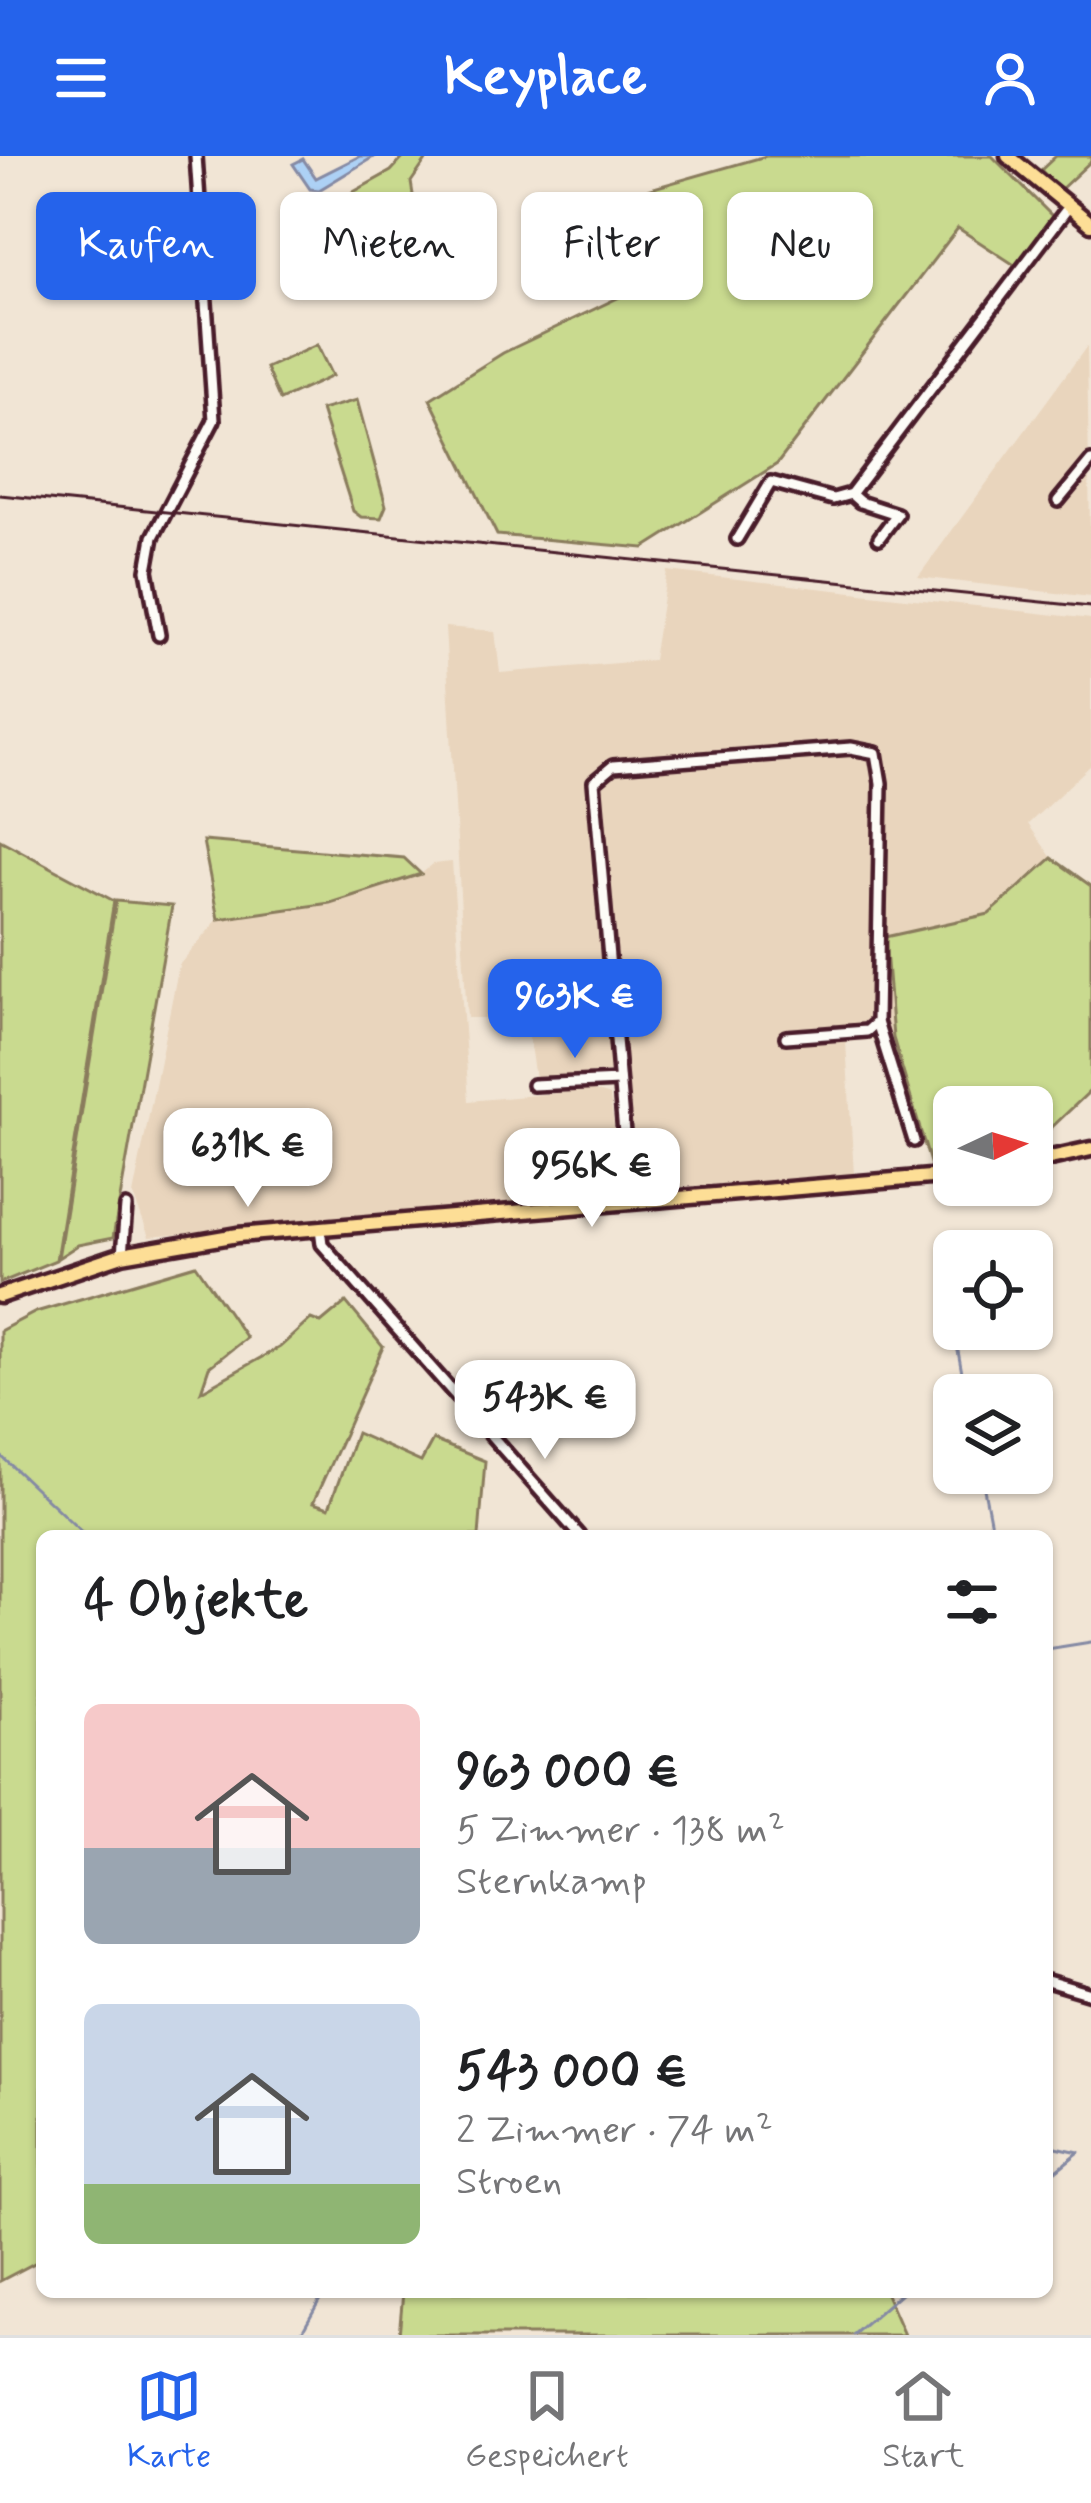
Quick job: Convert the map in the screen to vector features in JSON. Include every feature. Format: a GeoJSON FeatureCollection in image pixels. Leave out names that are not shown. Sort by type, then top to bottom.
{"type":"FeatureCollection","features":[{"type":"Feature","properties":{"kind":"main road"},"geometry":{"type":"LineString","coordinates":[[1008,156],[1091,224]]}},
{"type":"Feature","properties":{"kind":"main road"},"geometry":{"type":"LineString","coordinates":[[1053,1157],[1091,1149]]}},
{"type":"Feature","properties":{"kind":"main road"},"geometry":{"type":"LineString","coordinates":[[0,1296],[122,1255],[238,1235],[933,1177]]}},
{"type":"Feature","properties":{"kind":"street"},"geometry":{"type":"LineString","coordinates":[[159,635],[147,570],[153,537],[214,420],[196,156]]}},
{"type":"Feature","properties":{"kind":"street"},"geometry":{"type":"LineString","coordinates":[[736,539],[771,482],[833,499],[851,494],[1067,208]]}},
{"type":"Feature","properties":{"kind":"street"},"geometry":{"type":"LineString","coordinates":[[1058,501],[1091,461]]}},
{"type":"Feature","properties":{"kind":"street"},"geometry":{"type":"LineString","coordinates":[[851,494],[860,502],[896,514],[879,538]]}},
{"type":"Feature","properties":{"kind":"street"},"geometry":{"type":"LineString","coordinates":[[630,1203],[594,782],[613,766],[850,748],[876,753],[881,783],[877,1022],[914,1141]]}},
{"type":"Feature","properties":{"kind":"street"},"geometry":{"type":"LineString","coordinates":[[786,1037],[867,1030],[877,1022]]}},
{"type":"Feature","properties":{"kind":"street"},"geometry":{"type":"LineString","coordinates":[[533,1085],[619,1081]]}},
{"type":"Feature","properties":{"kind":"street"},"geometry":{"type":"LineString","coordinates":[[122,1255],[126,1207]]}},
{"type":"Feature","properties":{"kind":"street"},"geometry":{"type":"LineString","coordinates":[[320,1228],[322,1244],[575,1530]]}},
{"type":"Feature","properties":{"kind":"street"},"geometry":{"type":"LineString","coordinates":[[1053,1983],[1091,1994]]}},
{"type":"Feature","properties":{"kind":"shaded area"},"geometry":{"type":"Polygon","coordinates":[[[1087,346],[1091,597],[918,577],[1087,346]]]}},
{"type":"Feature","properties":{"kind":"shaded area"},"geometry":{"type":"Polygon","coordinates":[[[667,571],[1091,619],[1091,765],[1028,824],[1052,858],[989,914],[885,937],[893,1038],[846,1042],[854,1175],[638,1190],[627,1070],[535,1079],[526,1018],[467,1018],[445,627],[495,631],[500,673],[653,660],[667,571]]]}},
{"type":"Feature","properties":{"kind":"shaded area"},"geometry":{"type":"Polygon","coordinates":[[[452,862],[469,1101],[590,1090],[610,1096],[623,1194],[149,1237],[133,1195],[179,965],[218,919],[330,903],[421,874],[433,864],[452,862]]]}},
{"type":"Feature","properties":{"kind":"green space"},"geometry":{"type":"Polygon","coordinates":[[[405,156],[429,156],[411,182],[413,192],[353,192],[391,171],[405,156]]]}},
{"type":"Feature","properties":{"kind":"green space"},"geometry":{"type":"Polygon","coordinates":[[[766,156],[992,156],[1052,216],[1016,266],[958,228],[777,464],[644,548],[497,535],[430,399],[503,353],[613,300],[703,300],[703,192],[650,189],[766,156]]]}},
{"type":"Feature","properties":{"kind":"green space"},"geometry":{"type":"Polygon","coordinates":[[[1056,156],[1091,156],[1091,161],[1060,190],[1041,170],[1056,156]]]}},
{"type":"Feature","properties":{"kind":"green space"},"geometry":{"type":"Polygon","coordinates":[[[317,345],[332,376],[280,400],[266,368],[317,345]]]}},
{"type":"Feature","properties":{"kind":"green space"},"geometry":{"type":"Polygon","coordinates":[[[357,400],[386,506],[381,518],[361,517],[353,511],[321,410],[357,400]]]}},
{"type":"Feature","properties":{"kind":"green space"},"geometry":{"type":"Polygon","coordinates":[[[0,840],[114,901],[56,1260],[0,1283],[0,840]]]}},
{"type":"Feature","properties":{"kind":"green space"},"geometry":{"type":"Polygon","coordinates":[[[203,841],[404,858],[421,874],[330,903],[218,919],[203,841]]]}},
{"type":"Feature","properties":{"kind":"green space"},"geometry":{"type":"Polygon","coordinates":[[[1052,858],[1091,886],[1091,1090],[1053,1126],[1053,1086],[933,1086],[931,1166],[893,1038],[885,937],[989,914],[1052,858]]]}},
{"type":"Feature","properties":{"kind":"green space"},"geometry":{"type":"Polygon","coordinates":[[[116,901],[172,906],[113,1238],[78,1245],[58,1258],[116,901]]]}},
{"type":"Feature","properties":{"kind":"green space"},"geometry":{"type":"Polygon","coordinates":[[[196,1265],[246,1338],[209,1367],[201,1391],[280,1347],[311,1319],[321,1323],[346,1302],[383,1347],[313,1503],[329,1508],[356,1433],[421,1462],[433,1440],[485,1461],[479,1530],[36,1530],[36,2262],[0,2281],[0,1331],[36,1312],[196,1265]]]}},
{"type":"Feature","properties":{"kind":"green space"},"geometry":{"type":"Polygon","coordinates":[[[402,2298],[888,2298],[904,2335],[399,2335],[402,2298]]]}},
{"type":"Feature","properties":{"kind":"water"},"geometry":{"type":"Polygon","coordinates":[[[360,156],[375,156],[319,190],[310,189],[293,164],[303,159],[316,178],[360,156]]]}},
{"type":"Feature","properties":{"kind":"waterway"},"geometry":{"type":"LineString","coordinates":[[958,1350],[962,1374]]}},
{"type":"Feature","properties":{"kind":"waterway"},"geometry":{"type":"LineString","coordinates":[[0,1455],[80,1530]]}},
{"type":"Feature","properties":{"kind":"waterway"},"geometry":{"type":"LineString","coordinates":[[985,1494],[992,1530]]}},
{"type":"Feature","properties":{"kind":"waterway"},"geometry":{"type":"LineString","coordinates":[[1053,1648],[1091,1642]]}},
{"type":"Feature","properties":{"kind":"waterway"},"geometry":{"type":"LineString","coordinates":[[1053,2146],[1079,2152],[1053,2173]]}},
{"type":"Feature","properties":{"kind":"waterway"},"geometry":{"type":"LineString","coordinates":[[300,2335],[321,2298]]}},
{"type":"Feature","properties":{"kind":"waterway"},"geometry":{"type":"LineString","coordinates":[[853,2335],[895,2298]]}},
{"type":"Feature","properties":{"kind":"railway"},"geometry":{"type":"LineString","coordinates":[[0,495],[1091,607]]}}]}
